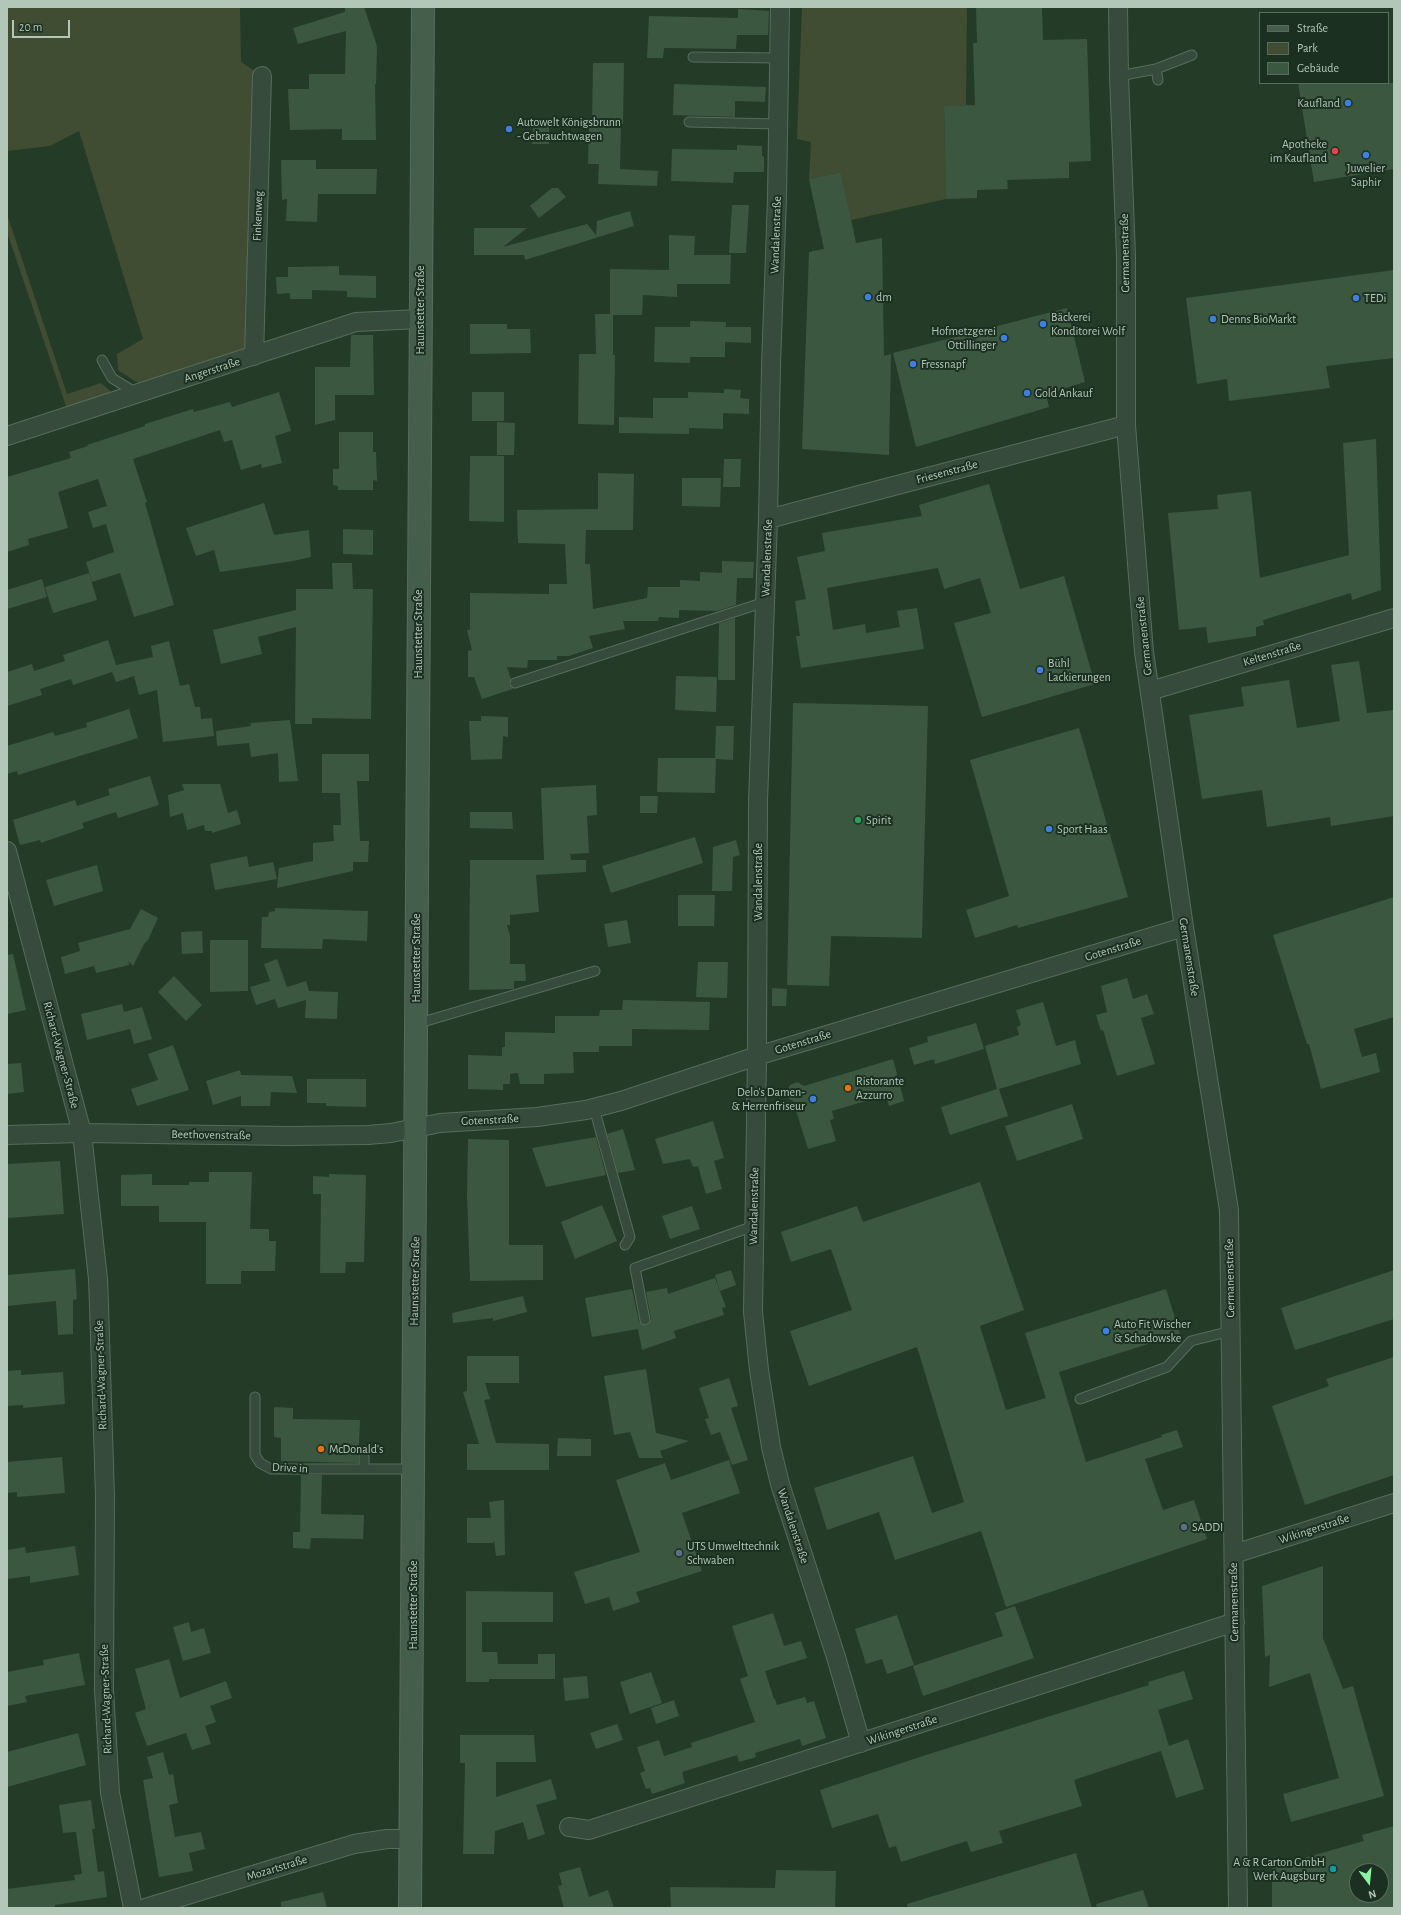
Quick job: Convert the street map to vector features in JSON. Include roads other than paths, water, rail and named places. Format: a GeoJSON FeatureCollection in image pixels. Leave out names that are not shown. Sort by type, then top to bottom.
{"type":"FeatureCollection","features":[{"type":"Feature","properties":{"kind":"main road","name":"Haunstetter Straße"},"geometry":{"type":"LineString","coordinates":[[410,1908],[423,7]]}},
{"type":"Feature","properties":{"kind":"street","name":"Wandalenstraße"},"geometry":{"type":"LineString","coordinates":[[780,7],[768,520],[758,802],[757,1056],[753,1312],[759,1370],[771,1448],[791,1521],[834,1650],[861,1743]]}},
{"type":"Feature","properties":{"kind":"street","name":"Germanenstraße"},"geometry":{"type":"LineString","coordinates":[[1118,7],[1119,76],[1126,256],[1126,425],[1144,652],[1184,927],[1229,1210],[1238,1908]]}},
{"type":"Feature","properties":{"kind":"street","name":"Finkenweg"},"geometry":{"type":"LineString","coordinates":[[254,356],[262,76]]}},
{"type":"Feature","properties":{"kind":"street","name":"Angerstraße"},"geometry":{"type":"LineString","coordinates":[[7,436],[356,322],[420,319]]}},
{"type":"Feature","properties":{"kind":"street","name":"Friesenstraße"},"geometry":{"type":"LineString","coordinates":[[768,520],[1126,425]]}},
{"type":"Feature","properties":{"kind":"street","name":"Keltenstraße"},"geometry":{"type":"LineString","coordinates":[[1150,691],[1394,618]]}},
{"type":"Feature","properties":{"kind":"street","name":"Richard-Wagner-Straße"},"geometry":{"type":"LineString","coordinates":[[7,851],[82,1133],[99,1292],[105,1497],[104,1689],[109,1780],[110,1793],[133,1908]]}},
{"type":"Feature","properties":{"kind":"street","name":"Gotenstraße"},"geometry":{"type":"LineString","coordinates":[[415,1128],[440,1123],[536,1117],[594,1108],[621,1101],[757,1056],[1184,927]]}},
{"type":"Feature","properties":{"kind":"street","name":"Beethovenstraße"},"geometry":{"type":"LineString","coordinates":[[7,1135],[82,1133],[288,1136],[368,1135],[415,1128]]}},
{"type":"Feature","properties":{"kind":"street","name":"Wikingerstraße"},"geometry":{"type":"LineString","coordinates":[[1234,1554],[1394,1503]]}},
{"type":"Feature","properties":{"kind":"street","name":"Wikingerstraße"},"geometry":{"type":"LineString","coordinates":[[569,1827],[589,1830],[1234,1622]]}},
{"type":"Feature","properties":{"kind":"street","name":"Mozartstraße"},"geometry":{"type":"LineString","coordinates":[[145,1908],[354,1844],[387,1839],[411,1839]]}},
{"type":"Feature","properties":{"kind":"lane"},"geometry":{"type":"LineString","coordinates":[[1119,76],[1156,68],[1192,55]]}},
{"type":"Feature","properties":{"kind":"lane"},"geometry":{"type":"LineString","coordinates":[[693,57],[778,58]]}},
{"type":"Feature","properties":{"kind":"lane"},"geometry":{"type":"LineString","coordinates":[[1156,68],[1158,80]]}},
{"type":"Feature","properties":{"kind":"lane"},"geometry":{"type":"LineString","coordinates":[[690,122],[778,124]]}},
{"type":"Feature","properties":{"kind":"lane"},"geometry":{"type":"LineString","coordinates":[[102,360],[112,378],[137,394]]}},
{"type":"Feature","properties":{"kind":"lane"},"geometry":{"type":"LineString","coordinates":[[515,683],[765,602]]}},
{"type":"Feature","properties":{"kind":"lane"},"geometry":{"type":"LineString","coordinates":[[416,1024],[595,971]]}},
{"type":"Feature","properties":{"kind":"lane"},"geometry":{"type":"LineString","coordinates":[[594,1108],[630,1237],[625,1245]]}},
{"type":"Feature","properties":{"kind":"lane"},"geometry":{"type":"LineString","coordinates":[[645,1320],[636,1268],[754,1226]]}},
{"type":"Feature","properties":{"kind":"lane"},"geometry":{"type":"LineString","coordinates":[[1080,1399],[1167,1367],[1191,1341],[1231,1331]]}},
{"type":"Feature","properties":{"kind":"lane","name":"Drive in"},"geometry":{"type":"LineString","coordinates":[[255,1397],[255,1455],[260,1463],[271,1469],[413,1469]]}},
{"type":"Feature","properties":{"kind":"lane"},"geometry":{"type":"LineString","coordinates":[[364,1453],[364,1469]]}},
{"type":"Feature","properties":{"kind":"place","name":"Kaufland"},"geometry":{"type":"Point","coordinates":[1348,103]}},
{"type":"Feature","properties":{"kind":"place","name":"Autowelt Königsbrunn - Gebrauchtwagen"},"geometry":{"type":"Point","coordinates":[509,129]}},
{"type":"Feature","properties":{"kind":"place","name":"Apotheke im Kaufland"},"geometry":{"type":"Point","coordinates":[1335,151]}},
{"type":"Feature","properties":{"kind":"place","name":"Juwelier Saphir"},"geometry":{"type":"Point","coordinates":[1366,155]}},
{"type":"Feature","properties":{"kind":"place","name":"dm"},"geometry":{"type":"Point","coordinates":[868,297]}},
{"type":"Feature","properties":{"kind":"place","name":"TEDi"},"geometry":{"type":"Point","coordinates":[1356,298]}},
{"type":"Feature","properties":{"kind":"place","name":"Denns BioMarkt"},"geometry":{"type":"Point","coordinates":[1213,319]}},
{"type":"Feature","properties":{"kind":"place","name":"Bäckerei Konditorei Wolf"},"geometry":{"type":"Point","coordinates":[1043,324]}},
{"type":"Feature","properties":{"kind":"place","name":"Hofmetzgerei Ottillinger"},"geometry":{"type":"Point","coordinates":[1004,338]}},
{"type":"Feature","properties":{"kind":"place","name":"Fressnapf"},"geometry":{"type":"Point","coordinates":[913,364]}},
{"type":"Feature","properties":{"kind":"place","name":"Gold Ankauf"},"geometry":{"type":"Point","coordinates":[1027,393]}},
{"type":"Feature","properties":{"kind":"place","name":"Bühl Lackierungen"},"geometry":{"type":"Point","coordinates":[1040,670]}},
{"type":"Feature","properties":{"kind":"place","name":"Spirit"},"geometry":{"type":"Point","coordinates":[858,820]}},
{"type":"Feature","properties":{"kind":"place","name":"Sport Haas"},"geometry":{"type":"Point","coordinates":[1049,829]}},
{"type":"Feature","properties":{"kind":"place","name":"Ristorante Azzurro"},"geometry":{"type":"Point","coordinates":[848,1088]}},
{"type":"Feature","properties":{"kind":"place","name":"Delo's Damen- & Herrenfriseur"},"geometry":{"type":"Point","coordinates":[813,1099]}},
{"type":"Feature","properties":{"kind":"place","name":"Auto Fit Wischer & Schadowske"},"geometry":{"type":"Point","coordinates":[1106,1331]}},
{"type":"Feature","properties":{"kind":"place","name":"McDonald's"},"geometry":{"type":"Point","coordinates":[321,1449]}},
{"type":"Feature","properties":{"kind":"place","name":"SADDI"},"geometry":{"type":"Point","coordinates":[1184,1527]}},
{"type":"Feature","properties":{"kind":"place","name":"UTS Umwelttechnik Schwaben"},"geometry":{"type":"Point","coordinates":[679,1553]}},
{"type":"Feature","properties":{"kind":"place","name":"A & R Carton GmbH Werk Augsburg"},"geometry":{"type":"Point","coordinates":[1333,1869]}}]}
